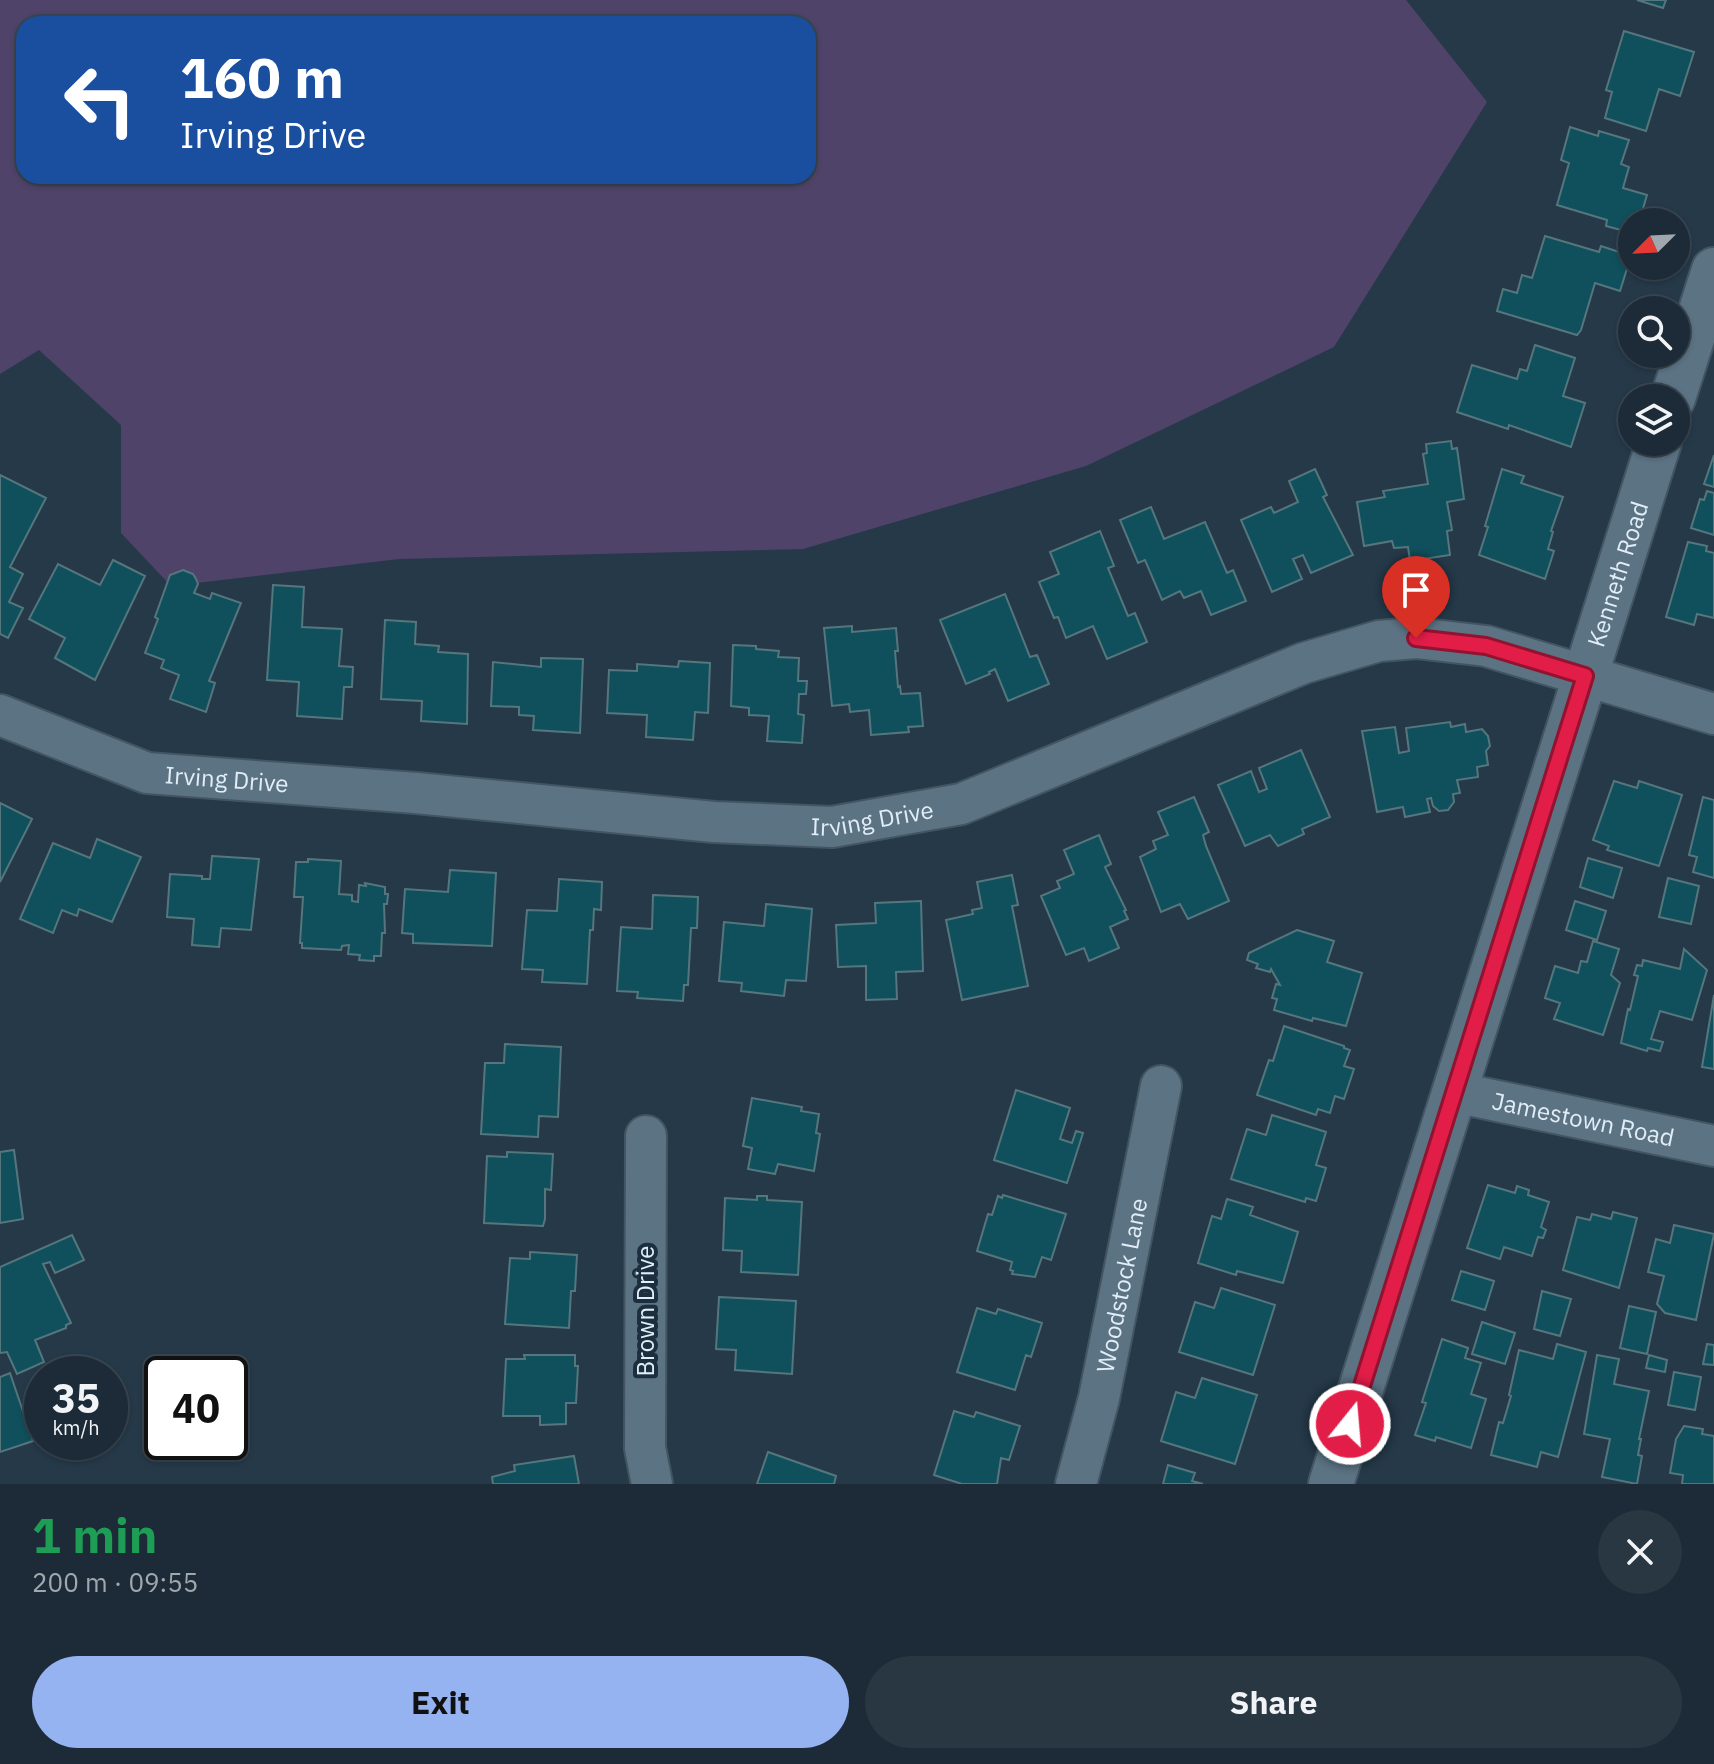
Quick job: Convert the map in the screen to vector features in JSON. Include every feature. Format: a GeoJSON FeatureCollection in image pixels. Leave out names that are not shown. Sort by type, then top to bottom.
{"type":"FeatureCollection","features":[{"type":"Feature","properties":{"kind":"street"},"geometry":{"type":"LineString","coordinates":[[1678,384],[1713,279]]}},
{"type":"Feature","properties":{"kind":"street","name":"Kenneth Road"},"geometry":{"type":"LineString","coordinates":[[1331,1484],[1655,456]]}},
{"type":"Feature","properties":{"kind":"street","name":"Irving Drive"},"geometry":{"type":"LineString","coordinates":[[0,715],[147,773],[416,793],[714,822],[832,827],[961,804],[1304,663],[1379,641],[1416,638],[1486,646],[1714,714]]}},
{"type":"Feature","properties":{"kind":"street","name":"Woodstock Lane"},"geometry":{"type":"LineString","coordinates":[[1076,1484],[1099,1398],[1161,1086]]}},
{"type":"Feature","properties":{"kind":"street","name":"Jamestown Road"},"geometry":{"type":"LineString","coordinates":[[1454,1092],[1714,1146]]}},
{"type":"Feature","properties":{"kind":"street","name":"Brown Drive"},"geometry":{"type":"LineString","coordinates":[[646,1136],[645,1448],[652,1484]]}},
{"type":"Feature","properties":{"kind":"shaded area"},"geometry":{"type":"Polygon","coordinates":[[[0,0],[1406,0],[1487,102],[1334,347],[1086,466],[803,549],[399,559],[171,586],[121,533],[121,425],[39,350],[0,374],[0,0]]]}},
{"type":"Feature","properties":{"kind":"building"},"geometry":{"type":"Polygon","coordinates":[[[1637,0],[1666,0],[1663,8],[1637,0]]]}},
{"type":"Feature","properties":{"kind":"building"},"geometry":{"type":"Polygon","coordinates":[[[1624,31],[1694,52],[1680,96],[1659,89],[1646,131],[1605,118],[1612,92],[1606,90],[1624,31]]]}},
{"type":"Feature","properties":{"kind":"building"},"geometry":{"type":"Polygon","coordinates":[[[1570,127],[1598,136],[1599,131],[1629,140],[1621,164],[1629,167],[1623,188],[1647,195],[1643,208],[1618,208],[1618,229],[1606,226],[1607,220],[1557,205],[1569,163],[1561,160],[1570,127]]]}},
{"type":"Feature","properties":{"kind":"building"},"geometry":{"type":"Polygon","coordinates":[[[1545,236],[1599,252],[1601,246],[1618,252],[1618,280],[1623,280],[1620,291],[1595,283],[1577,335],[1497,311],[1503,289],[1517,293],[1522,275],[1532,278],[1545,236]]]}},
{"type":"Feature","properties":{"kind":"building"},"geometry":{"type":"Polygon","coordinates":[[[1535,345],[1575,358],[1563,396],[1585,403],[1571,447],[1509,425],[1508,429],[1457,412],[1472,365],[1517,379],[1520,369],[1527,371],[1535,345]]]}},
{"type":"Feature","properties":{"kind":"building"},"geometry":{"type":"Polygon","coordinates":[[[1451,441],[1452,449],[1457,448],[1464,499],[1447,502],[1452,530],[1447,531],[1450,555],[1410,561],[1408,547],[1394,548],[1392,541],[1364,546],[1357,502],[1385,497],[1383,491],[1428,484],[1423,454],[1427,453],[1426,444],[1451,441]]]}},
{"type":"Feature","properties":{"kind":"building"},"geometry":{"type":"Polygon","coordinates":[[[1714,455],[1714,487],[1704,484],[1714,455]]]}},
{"type":"Feature","properties":{"kind":"building"},"geometry":{"type":"Polygon","coordinates":[[[1315,469],[1327,495],[1323,497],[1353,555],[1311,573],[1303,555],[1293,559],[1302,579],[1272,592],[1241,520],[1271,507],[1274,513],[1298,502],[1289,481],[1315,469]]]}},
{"type":"Feature","properties":{"kind":"building"},"geometry":{"type":"Polygon","coordinates":[[[1502,469],[1524,476],[1521,483],[1563,497],[1551,531],[1548,549],[1554,551],[1545,579],[1479,555],[1502,469]]]}},
{"type":"Feature","properties":{"kind":"building"},"geometry":{"type":"Polygon","coordinates":[[[0,475],[46,498],[10,567],[23,574],[9,602],[23,608],[8,638],[0,634],[0,475]]]}},
{"type":"Feature","properties":{"kind":"building"},"geometry":{"type":"Polygon","coordinates":[[[1707,491],[1714,493],[1714,535],[1691,528],[1700,499],[1704,500],[1707,491]]]}},
{"type":"Feature","properties":{"kind":"building"},"geometry":{"type":"Polygon","coordinates":[[[1151,507],[1164,539],[1205,522],[1227,573],[1233,570],[1246,601],[1211,615],[1201,591],[1184,598],[1180,591],[1162,600],[1145,560],[1138,563],[1120,520],[1151,507]]]}},
{"type":"Feature","properties":{"kind":"building"},"geometry":{"type":"Polygon","coordinates":[[[1100,531],[1114,566],[1108,568],[1128,616],[1135,613],[1147,642],[1107,659],[1093,626],[1066,638],[1039,582],[1059,574],[1050,552],[1100,531]]]}},
{"type":"Feature","properties":{"kind":"building"},"geometry":{"type":"Polygon","coordinates":[[[1688,542],[1707,546],[1706,551],[1714,553],[1714,618],[1697,614],[1694,625],[1666,617],[1688,542]]]}},
{"type":"Feature","properties":{"kind":"building"},"geometry":{"type":"Polygon","coordinates":[[[113,560],[145,576],[95,680],[55,658],[65,638],[29,619],[58,564],[100,585],[113,560]]]}},
{"type":"Feature","properties":{"kind":"building"},"geometry":{"type":"Polygon","coordinates":[[[183,570],[193,574],[196,579],[198,584],[194,593],[210,599],[212,593],[241,603],[209,681],[215,683],[206,712],[170,699],[179,675],[161,668],[164,660],[145,653],[170,575],[183,570]]]}},
{"type":"Feature","properties":{"kind":"building"},"geometry":{"type":"Polygon","coordinates":[[[273,585],[304,587],[302,627],[342,629],[339,666],[353,667],[352,687],[344,687],[342,719],[297,716],[299,682],[267,680],[273,585]]]}},
{"type":"Feature","properties":{"kind":"building"},"geometry":{"type":"Polygon","coordinates":[[[1005,594],[1030,657],[1037,655],[1049,684],[1008,701],[995,669],[966,684],[940,620],[1005,594]]]}},
{"type":"Feature","properties":{"kind":"building"},"geometry":{"type":"Polygon","coordinates":[[[385,620],[416,622],[415,644],[439,646],[438,652],[468,654],[467,724],[421,721],[422,701],[381,699],[385,620]]]}},
{"type":"Feature","properties":{"kind":"building"},"geometry":{"type":"Polygon","coordinates":[[[852,626],[852,632],[896,628],[898,687],[901,694],[920,693],[923,726],[908,727],[909,732],[871,735],[869,710],[850,712],[849,704],[832,706],[824,628],[852,626]]]}},
{"type":"Feature","properties":{"kind":"building"},"geometry":{"type":"Polygon","coordinates":[[[733,645],[756,646],[756,649],[779,651],[778,657],[799,658],[798,681],[807,681],[806,694],[799,694],[798,714],[804,715],[802,743],[767,741],[769,716],[749,715],[749,708],[731,706],[733,645]]]}},
{"type":"Feature","properties":{"kind":"building"},"geometry":{"type":"Polygon","coordinates":[[[541,658],[583,659],[580,733],[533,730],[534,716],[519,715],[519,707],[491,706],[493,662],[541,667],[541,658]]]}},
{"type":"Feature","properties":{"kind":"building"},"geometry":{"type":"Polygon","coordinates":[[[679,661],[710,663],[708,713],[695,712],[693,740],[646,737],[647,715],[607,713],[609,670],[637,671],[637,664],[678,667],[679,661]]]}},
{"type":"Feature","properties":{"kind":"building"},"geometry":{"type":"Polygon","coordinates":[[[1450,722],[1451,727],[1465,724],[1466,732],[1482,729],[1488,736],[1490,746],[1486,751],[1488,765],[1477,767],[1478,777],[1457,780],[1460,793],[1453,794],[1454,802],[1448,810],[1439,811],[1433,806],[1431,798],[1427,799],[1430,812],[1405,817],[1403,807],[1377,812],[1362,731],[1395,727],[1399,753],[1409,751],[1406,728],[1450,722]]]}},
{"type":"Feature","properties":{"kind":"building"},"geometry":{"type":"Polygon","coordinates":[[[1301,750],[1330,817],[1302,829],[1304,834],[1278,846],[1270,835],[1245,846],[1218,785],[1251,771],[1259,792],[1267,789],[1259,768],[1301,750]]]}},
{"type":"Feature","properties":{"kind":"building"},"geometry":{"type":"Polygon","coordinates":[[[1614,781],[1637,788],[1639,781],[1682,795],[1659,866],[1607,850],[1609,846],[1593,840],[1614,781]]]}},
{"type":"Feature","properties":{"kind":"building"},"geometry":{"type":"Polygon","coordinates":[[[1194,797],[1209,832],[1203,835],[1206,846],[1229,901],[1188,919],[1180,904],[1161,912],[1140,857],[1156,849],[1153,841],[1168,835],[1158,812],[1194,797]]]}},
{"type":"Feature","properties":{"kind":"building"},"geometry":{"type":"Polygon","coordinates":[[[1703,797],[1714,800],[1714,878],[1693,872],[1697,857],[1689,855],[1703,797]]]}},
{"type":"Feature","properties":{"kind":"building"},"geometry":{"type":"Polygon","coordinates":[[[0,803],[32,819],[0,882],[0,803]]]}},
{"type":"Feature","properties":{"kind":"building"},"geometry":{"type":"Polygon","coordinates":[[[1099,835],[1111,864],[1105,867],[1128,919],[1110,927],[1119,948],[1089,961],[1084,948],[1066,955],[1041,896],[1060,888],[1057,881],[1074,874],[1064,850],[1099,835]]]}},
{"type":"Feature","properties":{"kind":"building"},"geometry":{"type":"Polygon","coordinates":[[[97,839],[141,857],[112,922],[79,909],[77,916],[62,910],[53,933],[20,919],[53,843],[90,858],[97,839]]]}},
{"type":"Feature","properties":{"kind":"building"},"geometry":{"type":"Polygon","coordinates":[[[212,856],[259,859],[251,930],[221,928],[219,947],[192,945],[194,919],[167,917],[170,874],[210,879],[212,856]]]}},
{"type":"Feature","properties":{"kind":"building"},"geometry":{"type":"Polygon","coordinates":[[[1588,858],[1622,868],[1613,898],[1580,887],[1588,858]]]}},
{"type":"Feature","properties":{"kind":"building"},"geometry":{"type":"Polygon","coordinates":[[[308,859],[341,861],[339,894],[352,895],[352,901],[358,902],[359,885],[366,886],[365,883],[385,887],[385,894],[388,894],[387,904],[384,904],[385,933],[382,933],[381,956],[374,956],[374,961],[359,960],[360,955],[348,954],[349,945],[342,946],[341,950],[302,948],[303,897],[294,897],[296,862],[308,862],[308,859]]]}},
{"type":"Feature","properties":{"kind":"building"},"geometry":{"type":"Polygon","coordinates":[[[450,870],[496,873],[492,946],[413,943],[413,934],[402,933],[405,889],[448,892],[450,870]]]}},
{"type":"Feature","properties":{"kind":"building"},"geometry":{"type":"Polygon","coordinates":[[[1012,875],[1018,905],[1012,906],[1028,986],[962,1000],[946,920],[973,914],[972,910],[982,908],[977,882],[1012,875]]]}},
{"type":"Feature","properties":{"kind":"building"},"geometry":{"type":"Polygon","coordinates":[[[1668,878],[1699,886],[1691,924],[1659,917],[1668,878]]]}},
{"type":"Feature","properties":{"kind":"building"},"geometry":{"type":"Polygon","coordinates":[[[559,879],[602,882],[601,910],[594,909],[593,930],[590,930],[587,984],[542,982],[543,970],[522,969],[527,910],[557,911],[559,879]]]}},
{"type":"Feature","properties":{"kind":"building"},"geometry":{"type":"Polygon","coordinates":[[[653,895],[698,897],[697,928],[691,928],[688,985],[684,985],[683,1001],[637,998],[638,992],[617,991],[621,927],[652,929],[653,895]]]}},
{"type":"Feature","properties":{"kind":"building"},"geometry":{"type":"Polygon","coordinates":[[[921,901],[923,971],[896,972],[897,999],[866,1000],[866,966],[838,967],[836,925],[876,923],[875,903],[921,901]]]}},
{"type":"Feature","properties":{"kind":"building"},"geometry":{"type":"Polygon","coordinates":[[[1575,901],[1606,911],[1597,940],[1566,930],[1575,901]]]}},
{"type":"Feature","properties":{"kind":"building"},"geometry":{"type":"Polygon","coordinates":[[[766,904],[812,909],[806,981],[786,980],[784,996],[741,991],[742,983],[719,981],[724,922],[764,926],[766,904]]]}},
{"type":"Feature","properties":{"kind":"building"},"geometry":{"type":"Polygon","coordinates":[[[1297,930],[1334,941],[1327,962],[1362,973],[1346,1026],[1313,1018],[1312,1021],[1274,1010],[1277,999],[1272,998],[1276,984],[1280,985],[1271,969],[1270,972],[1256,968],[1258,964],[1247,960],[1249,953],[1297,930]]]}},
{"type":"Feature","properties":{"kind":"building"},"geometry":{"type":"Polygon","coordinates":[[[1593,941],[1619,949],[1611,975],[1620,983],[1603,1035],[1554,1019],[1560,1003],[1545,998],[1555,966],[1578,973],[1581,961],[1587,962],[1593,941]]]}},
{"type":"Feature","properties":{"kind":"building"},"geometry":{"type":"Polygon","coordinates":[[[1684,949],[1707,970],[1692,1020],[1660,1011],[1651,1039],[1663,1042],[1660,1051],[1648,1048],[1647,1051],[1621,1043],[1638,976],[1634,975],[1637,965],[1642,966],[1643,960],[1680,969],[1684,949]]]}},
{"type":"Feature","properties":{"kind":"building"},"geometry":{"type":"Polygon","coordinates":[[[1714,995],[1714,1069],[1702,1067],[1714,995]]]}},
{"type":"Feature","properties":{"kind":"building"},"geometry":{"type":"Polygon","coordinates":[[[1284,1026],[1350,1050],[1344,1066],[1354,1069],[1344,1099],[1335,1096],[1330,1113],[1318,1109],[1316,1115],[1257,1095],[1269,1060],[1273,1061],[1284,1026]]]}},
{"type":"Feature","properties":{"kind":"building"},"geometry":{"type":"Polygon","coordinates":[[[505,1044],[561,1047],[558,1117],[539,1116],[538,1137],[481,1134],[485,1063],[504,1063],[505,1044]]]}},
{"type":"Feature","properties":{"kind":"building"},"geometry":{"type":"Polygon","coordinates":[[[1016,1090],[1070,1108],[1060,1139],[1072,1143],[1076,1131],[1083,1133],[1067,1183],[994,1160],[1016,1090]]]}},
{"type":"Feature","properties":{"kind":"building"},"geometry":{"type":"Polygon","coordinates":[[[752,1098],[802,1107],[801,1111],[819,1114],[816,1133],[820,1134],[814,1171],[778,1164],[775,1174],[748,1169],[752,1148],[743,1146],[752,1098]]]}},
{"type":"Feature","properties":{"kind":"building"},"geometry":{"type":"Polygon","coordinates":[[[1272,1115],[1326,1132],[1316,1165],[1326,1168],[1316,1201],[1306,1198],[1305,1202],[1231,1179],[1247,1129],[1266,1135],[1272,1115]]]}},
{"type":"Feature","properties":{"kind":"building"},"geometry":{"type":"Polygon","coordinates":[[[14,1150],[23,1219],[0,1223],[0,1152],[14,1150]]]}},
{"type":"Feature","properties":{"kind":"building"},"geometry":{"type":"Polygon","coordinates":[[[507,1152],[553,1154],[551,1190],[545,1189],[543,1226],[484,1223],[487,1156],[507,1157],[507,1152]]]}},
{"type":"Feature","properties":{"kind":"building"},"geometry":{"type":"Polygon","coordinates":[[[1488,1185],[1515,1193],[1517,1186],[1529,1190],[1528,1195],[1549,1202],[1541,1227],[1546,1230],[1543,1238],[1538,1237],[1532,1256],[1504,1247],[1500,1259],[1467,1248],[1488,1185]]]}},
{"type":"Feature","properties":{"kind":"building"},"geometry":{"type":"Polygon","coordinates":[[[1003,1195],[1066,1214],[1051,1260],[1042,1257],[1035,1277],[1012,1274],[1012,1262],[977,1251],[988,1214],[992,1215],[998,1196],[1002,1198],[1003,1195]]]}},
{"type":"Feature","properties":{"kind":"building"},"geometry":{"type":"Polygon","coordinates":[[[757,1196],[767,1196],[767,1200],[802,1202],[798,1275],[741,1272],[742,1251],[723,1250],[725,1198],[757,1200],[757,1196]]]}},
{"type":"Feature","properties":{"kind":"building"},"geometry":{"type":"Polygon","coordinates":[[[1227,1199],[1253,1207],[1250,1215],[1298,1232],[1283,1283],[1237,1271],[1236,1275],[1198,1263],[1212,1216],[1221,1219],[1227,1199]]]}},
{"type":"Feature","properties":{"kind":"building"},"geometry":{"type":"Polygon","coordinates":[[[1613,1212],[1637,1218],[1619,1288],[1563,1270],[1577,1217],[1590,1220],[1592,1214],[1611,1219],[1613,1212]]]}},
{"type":"Feature","properties":{"kind":"building"},"geometry":{"type":"Polygon","coordinates":[[[1674,1225],[1714,1234],[1696,1320],[1665,1313],[1657,1304],[1664,1276],[1648,1272],[1656,1239],[1670,1243],[1674,1225]]]}},
{"type":"Feature","properties":{"kind":"building"},"geometry":{"type":"Polygon","coordinates":[[[72,1235],[84,1260],[55,1273],[50,1262],[43,1264],[71,1323],[35,1340],[42,1356],[24,1356],[24,1371],[17,1374],[7,1352],[0,1353],[0,1267],[72,1235]]]}},
{"type":"Feature","properties":{"kind":"building"},"geometry":{"type":"Polygon","coordinates":[[[530,1252],[577,1255],[569,1328],[505,1324],[510,1258],[530,1259],[530,1252]]]}},
{"type":"Feature","properties":{"kind":"building"},"geometry":{"type":"Polygon","coordinates":[[[1461,1271],[1494,1281],[1485,1310],[1452,1300],[1461,1271]]]}},
{"type":"Feature","properties":{"kind":"building"},"geometry":{"type":"Polygon","coordinates":[[[1221,1288],[1275,1305],[1253,1375],[1179,1352],[1195,1302],[1214,1308],[1221,1288]]]}},
{"type":"Feature","properties":{"kind":"building"},"geometry":{"type":"Polygon","coordinates":[[[1542,1291],[1571,1299],[1560,1336],[1534,1329],[1542,1291]]]}},
{"type":"Feature","properties":{"kind":"building"},"geometry":{"type":"Polygon","coordinates":[[[719,1297],[796,1301],[792,1374],[735,1370],[736,1350],[716,1349],[719,1297]]]}},
{"type":"Feature","properties":{"kind":"building"},"geometry":{"type":"Polygon","coordinates":[[[1629,1306],[1656,1312],[1647,1354],[1620,1348],[1629,1306]]]}},
{"type":"Feature","properties":{"kind":"building"},"geometry":{"type":"Polygon","coordinates":[[[977,1308],[996,1314],[998,1309],[1042,1323],[1031,1357],[1026,1355],[1015,1390],[957,1372],[977,1308]]]}},
{"type":"Feature","properties":{"kind":"building"},"geometry":{"type":"Polygon","coordinates":[[[1482,1322],[1515,1333],[1505,1364],[1472,1354],[1482,1322]]]}},
{"type":"Feature","properties":{"kind":"building"},"geometry":{"type":"Polygon","coordinates":[[[1442,1339],[1468,1348],[1465,1358],[1481,1363],[1471,1394],[1486,1399],[1471,1448],[1436,1437],[1435,1441],[1415,1435],[1442,1339]]]}},
{"type":"Feature","properties":{"kind":"building"},"geometry":{"type":"Polygon","coordinates":[[[1557,1344],[1586,1352],[1558,1457],[1541,1452],[1537,1467],[1491,1455],[1499,1422],[1503,1423],[1511,1396],[1519,1350],[1553,1359],[1557,1344]]]}},
{"type":"Feature","properties":{"kind":"building"},"geometry":{"type":"Polygon","coordinates":[[[1707,1344],[1714,1345],[1714,1365],[1703,1364],[1707,1344]]]}},
{"type":"Feature","properties":{"kind":"building"},"geometry":{"type":"Polygon","coordinates":[[[524,1355],[575,1355],[575,1366],[578,1366],[576,1403],[566,1403],[566,1424],[540,1425],[540,1416],[503,1416],[506,1359],[525,1359],[524,1355]]]}},
{"type":"Feature","properties":{"kind":"building"},"geometry":{"type":"Polygon","coordinates":[[[1597,1355],[1619,1359],[1614,1384],[1649,1391],[1639,1439],[1638,1455],[1642,1456],[1637,1484],[1602,1477],[1610,1439],[1584,1434],[1597,1355]]]}},
{"type":"Feature","properties":{"kind":"building"},"geometry":{"type":"Polygon","coordinates":[[[1649,1355],[1667,1360],[1665,1372],[1646,1368],[1649,1355]]]}},
{"type":"Feature","properties":{"kind":"building"},"geometry":{"type":"Polygon","coordinates":[[[1674,1372],[1701,1377],[1695,1410],[1668,1405],[1674,1372]]]}},
{"type":"Feature","properties":{"kind":"building"},"geometry":{"type":"Polygon","coordinates":[[[10,1373],[24,1414],[24,1444],[0,1452],[0,1377],[10,1373]]]}},
{"type":"Feature","properties":{"kind":"building"},"geometry":{"type":"Polygon","coordinates":[[[1202,1378],[1257,1395],[1235,1464],[1161,1441],[1176,1392],[1195,1398],[1202,1378]]]}},
{"type":"Feature","properties":{"kind":"building"},"geometry":{"type":"Polygon","coordinates":[[[954,1411],[974,1417],[976,1412],[1020,1426],[1009,1460],[1001,1458],[997,1484],[962,1484],[934,1475],[954,1411]]]}},
{"type":"Feature","properties":{"kind":"building"},"geometry":{"type":"Polygon","coordinates":[[[1684,1426],[1703,1429],[1702,1434],[1714,1436],[1714,1484],[1682,1484],[1683,1475],[1670,1473],[1676,1439],[1684,1426]]]}},
{"type":"Feature","properties":{"kind":"building"},"geometry":{"type":"Polygon","coordinates":[[[768,1452],[836,1476],[834,1484],[757,1484],[768,1452]]]}},
{"type":"Feature","properties":{"kind":"building"},"geometry":{"type":"Polygon","coordinates":[[[574,1456],[579,1484],[493,1484],[492,1477],[515,1471],[514,1465],[574,1456]]]}},
{"type":"Feature","properties":{"kind":"building"},"geometry":{"type":"Polygon","coordinates":[[[1168,1465],[1195,1473],[1192,1481],[1203,1484],[1163,1484],[1168,1465]]]}},
{"type":"Feature","properties":{"kind":"route"},"geometry":{"type":"LineString","coordinates":[[1350,1424],[1585,676],[1486,646],[1416,638]]}}]}
